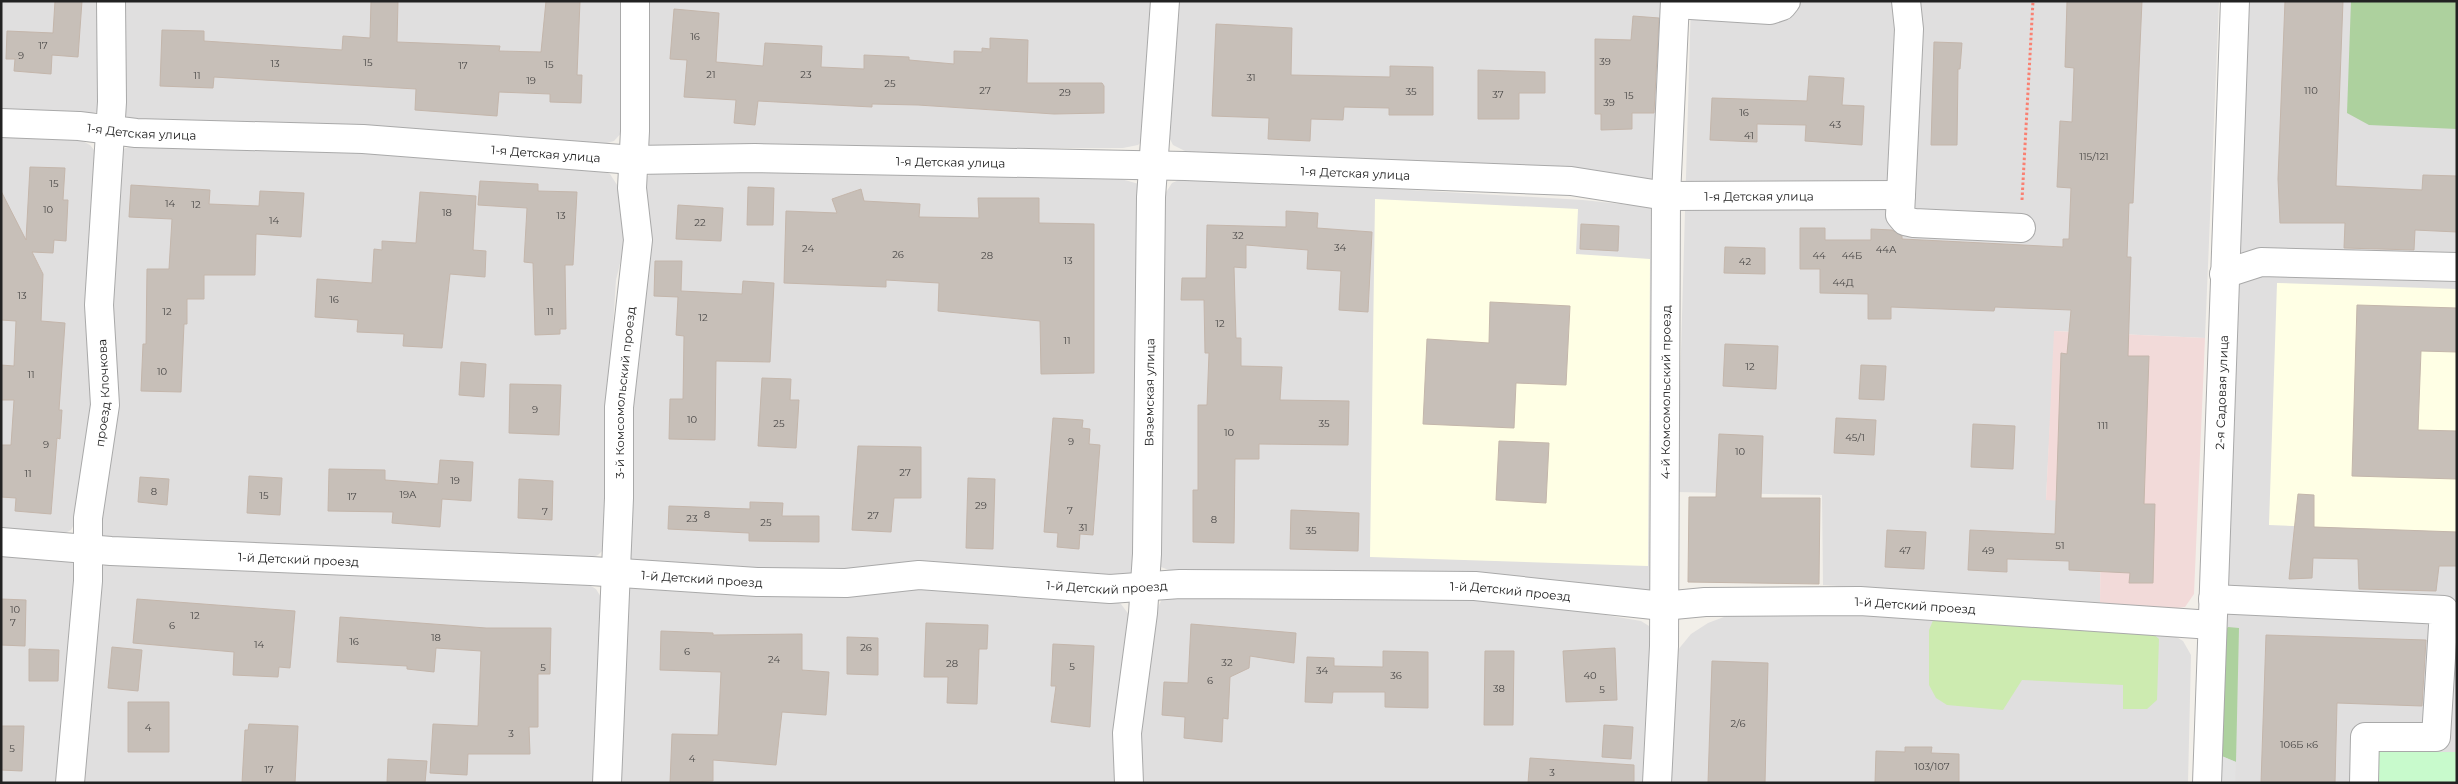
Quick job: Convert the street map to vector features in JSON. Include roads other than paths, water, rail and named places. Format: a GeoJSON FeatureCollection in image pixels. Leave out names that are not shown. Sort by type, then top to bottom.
{"type":"FeatureCollection","features":[{"type":"Feature","properties":{"kind":"street","name":"проезд Клочкова"},"geometry":{"type":"LineString","coordinates":[[70,783],[88,580],[88,518],[105,405],[99,305],[112,102],[111,1]]}},
{"type":"Feature","properties":{"kind":"street","name":"3-й Комсомольский проезд"},"geometry":{"type":"LineString","coordinates":[[607,783],[619,498],[619,407],[638,240],[632,188],[634,160],[635,1]]}},
{"type":"Feature","properties":{"kind":"street","name":"Вяземская улица"},"geometry":{"type":"LineString","coordinates":[[1129,783],[1127,732],[1144,586],[1151,197],[1165,1]]}},
{"type":"Feature","properties":{"kind":"street"},"geometry":{"type":"LineString","coordinates":[[1675,3],[1770,10],[1782,6],[1786,1]]}},
{"type":"Feature","properties":{"kind":"street"},"geometry":{"type":"LineString","coordinates":[[1906,1],[1909,28],[1900,215],[1905,221],[2020,228]]}},
{"type":"Feature","properties":{"kind":"street","name":"2-я Садовая улица"},"geometry":{"type":"LineString","coordinates":[[2207,783],[2235,1]]}},
{"type":"Feature","properties":{"kind":"street","name":"4-й Комсомольский проезд"},"geometry":{"type":"LineString","coordinates":[[1657,783],[1664,646],[1666,196],[1675,3]]}},
{"type":"Feature","properties":{"kind":"street","name":"1-я Детская улица"},"geometry":{"type":"LineString","coordinates":[[1,124],[79,126],[136,133],[364,138],[634,160],[755,158],[1154,167],[1571,181],[1666,196],[1900,195]]}},
{"type":"Feature","properties":{"kind":"street"},"geometry":{"type":"LineString","coordinates":[[2224,274],[2261,262],[2457,267]]}},
{"type":"Feature","properties":{"kind":"street","name":"1-й Детский проезд"},"geometry":{"type":"LineString","coordinates":[[1,542],[757,582],[846,583],[919,576],[1110,589],[1189,584],[1475,586],[1663,606],[1705,602],[1860,601],[2212,612],[2444,610],[2436,737],[2366,737],[2364,783]]}}]}
